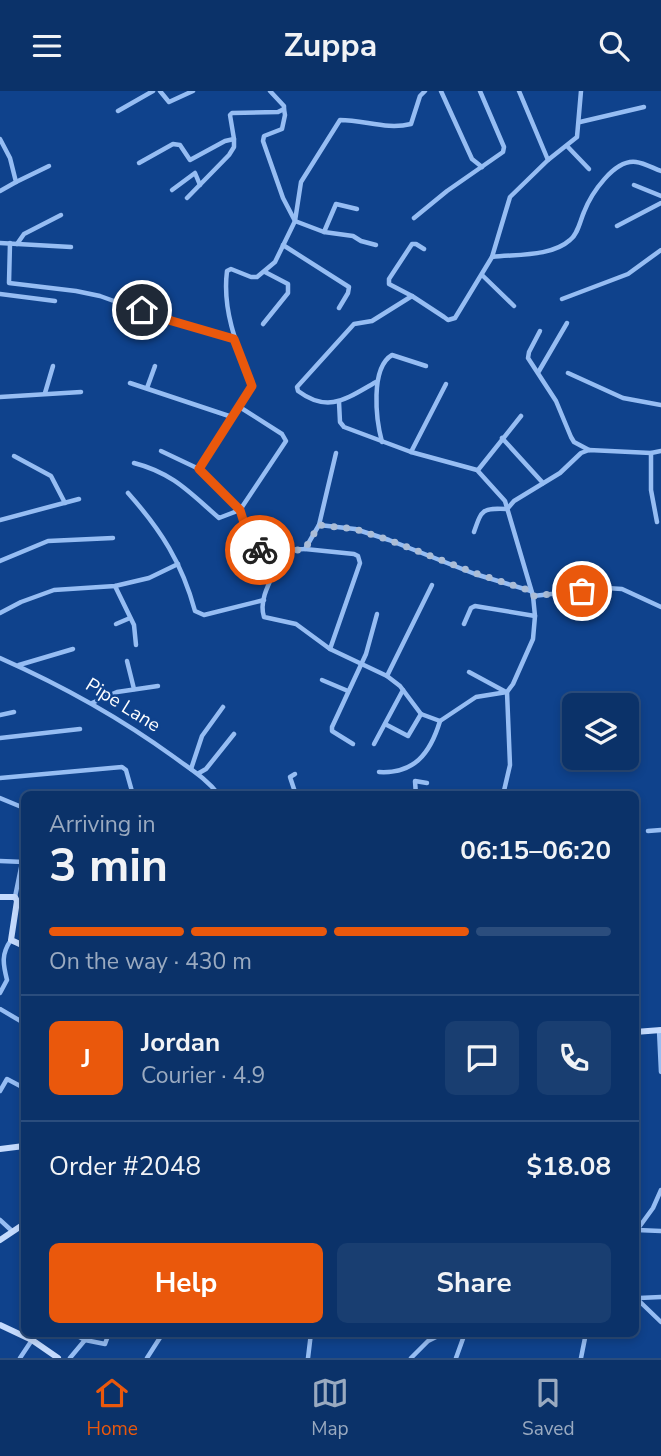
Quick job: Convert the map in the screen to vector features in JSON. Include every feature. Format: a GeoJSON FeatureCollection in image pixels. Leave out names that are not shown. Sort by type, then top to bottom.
{"type":"FeatureCollection","features":[{"type":"Feature","properties":{"kind":"street"},"geometry":{"type":"LineString","coordinates":[[118,111],[153,91]]}},
{"type":"Feature","properties":{"kind":"street"},"geometry":{"type":"LineString","coordinates":[[160,91],[169,102],[192,91]]}},
{"type":"Feature","properties":{"kind":"street"},"geometry":{"type":"LineString","coordinates":[[270,91],[284,106],[285,115],[282,129],[264,136],[263,141],[283,198],[295,221],[324,232],[354,236],[376,245]]}},
{"type":"Feature","properties":{"kind":"street"},"geometry":{"type":"LineString","coordinates":[[199,469],[251,389],[252,383],[234,339],[225,292],[227,271],[231,269],[251,277],[265,272],[275,262],[295,221],[301,182],[340,120],[397,127],[411,124],[420,96],[425,91]]}},
{"type":"Feature","properties":{"kind":"street"},"geometry":{"type":"LineString","coordinates":[[441,91],[472,159],[482,167]]}},
{"type":"Feature","properties":{"kind":"street"},"geometry":{"type":"LineString","coordinates":[[414,218],[503,152],[504,147],[480,91]]}},
{"type":"Feature","properties":{"kind":"street"},"geometry":{"type":"LineString","coordinates":[[519,91],[548,160]]}},
{"type":"Feature","properties":{"kind":"street"},"geometry":{"type":"LineString","coordinates":[[425,249],[412,244],[388,282],[452,320],[492,257],[510,197],[517,187],[577,137],[581,91]]}},
{"type":"Feature","properties":{"kind":"street"},"geometry":{"type":"LineString","coordinates":[[580,122],[644,107]]}},
{"type":"Feature","properties":{"kind":"street"},"geometry":{"type":"LineString","coordinates":[[187,198],[234,147],[230,115],[232,113],[278,112],[284,109]]}},
{"type":"Feature","properties":{"kind":"street"},"geometry":{"type":"LineString","coordinates":[[0,139],[10,158],[16,181]]}},
{"type":"Feature","properties":{"kind":"street"},"geometry":{"type":"LineString","coordinates":[[139,163],[173,144],[180,145],[190,160],[234,139]]}},
{"type":"Feature","properties":{"kind":"street"},"geometry":{"type":"LineString","coordinates":[[568,146],[589,169]]}},
{"type":"Feature","properties":{"kind":"street"},"geometry":{"type":"LineString","coordinates":[[492,257],[535,253],[568,243],[574,236],[596,188],[625,163],[636,162],[661,171]]}},
{"type":"Feature","properties":{"kind":"street"},"geometry":{"type":"LineString","coordinates":[[0,191],[49,166]]}},
{"type":"Feature","properties":{"kind":"street"},"geometry":{"type":"LineString","coordinates":[[172,190],[195,173],[200,185]]}},
{"type":"Feature","properties":{"kind":"street"},"geometry":{"type":"LineString","coordinates":[[634,185],[661,196]]}},
{"type":"Feature","properties":{"kind":"street"},"geometry":{"type":"LineString","coordinates":[[617,226],[661,203]]}},
{"type":"Feature","properties":{"kind":"street"},"geometry":{"type":"LineString","coordinates":[[324,232],[336,204],[357,209]]}},
{"type":"Feature","properties":{"kind":"street"},"geometry":{"type":"LineString","coordinates":[[17,244],[24,234],[61,215]]}},
{"type":"Feature","properties":{"kind":"street"},"geometry":{"type":"LineString","coordinates":[[0,243],[71,247]]}},
{"type":"Feature","properties":{"kind":"street"},"geometry":{"type":"LineString","coordinates":[[10,243],[9,283],[100,296],[234,339]]}},
{"type":"Feature","properties":{"kind":"street"},"geometry":{"type":"LineString","coordinates":[[283,245],[349,287],[339,309]]}},
{"type":"Feature","properties":{"kind":"street"},"geometry":{"type":"LineString","coordinates":[[562,299],[628,274],[661,250]]}},
{"type":"Feature","properties":{"kind":"street"},"geometry":{"type":"LineString","coordinates":[[263,324],[288,293],[289,287],[265,272]]}},
{"type":"Feature","properties":{"kind":"street"},"geometry":{"type":"LineString","coordinates":[[482,275],[514,306]]}},
{"type":"Feature","properties":{"kind":"street"},"geometry":{"type":"LineString","coordinates":[[0,294],[55,301]]}},
{"type":"Feature","properties":{"kind":"street"},"geometry":{"type":"LineString","coordinates":[[376,382],[340,403],[319,403],[298,391],[297,387],[354,324],[372,321],[412,296]]}},
{"type":"Feature","properties":{"kind":"street"},"geometry":{"type":"LineString","coordinates":[[538,371],[567,323]]}},
{"type":"Feature","properties":{"kind":"street"},"geometry":{"type":"LineString","coordinates":[[540,331],[528,358],[556,401],[570,437],[589,450]]}},
{"type":"Feature","properties":{"kind":"street"},"geometry":{"type":"LineString","coordinates":[[382,442],[378,428],[376,382],[389,356],[426,366]]}},
{"type":"Feature","properties":{"kind":"street"},"geometry":{"type":"LineString","coordinates":[[45,393],[53,366]]}},
{"type":"Feature","properties":{"kind":"street"},"geometry":{"type":"LineString","coordinates":[[147,388],[155,366]]}},
{"type":"Feature","properties":{"kind":"street"},"geometry":{"type":"LineString","coordinates":[[568,373],[623,398],[661,405]]}},
{"type":"Feature","properties":{"kind":"street"},"geometry":{"type":"LineString","coordinates":[[130,383],[232,417]]}},
{"type":"Feature","properties":{"kind":"street"},"geometry":{"type":"LineString","coordinates":[[411,452],[446,384]]}},
{"type":"Feature","properties":{"kind":"street"},"geometry":{"type":"LineString","coordinates":[[0,397],[81,392]]}},
{"type":"Feature","properties":{"kind":"street"},"geometry":{"type":"LineString","coordinates":[[340,403],[341,425],[411,452],[477,470],[505,501],[532,594],[535,617],[533,639],[507,692],[510,765],[504,791]]}},
{"type":"Feature","properties":{"kind":"street"},"geometry":{"type":"LineString","coordinates":[[134,463],[154,468],[171,477],[219,518],[240,510],[286,441],[282,433],[238,406]]}},
{"type":"Feature","properties":{"kind":"street"},"geometry":{"type":"LineString","coordinates":[[477,470],[521,416]]}},
{"type":"Feature","properties":{"kind":"street"},"geometry":{"type":"LineString","coordinates":[[502,439],[543,483]]}},
{"type":"Feature","properties":{"kind":"street"},"geometry":{"type":"LineString","coordinates":[[507,509],[514,501],[560,473],[581,453],[589,450],[651,453],[661,451]]}},
{"type":"Feature","properties":{"kind":"street"},"geometry":{"type":"LineString","coordinates":[[161,451],[199,469],[240,510],[251,545],[257,549],[283,552],[305,549],[358,556],[360,563],[330,649]]}},
{"type":"Feature","properties":{"kind":"street"},"geometry":{"type":"LineString","coordinates":[[305,549],[319,525],[336,453]]}},
{"type":"Feature","properties":{"kind":"street"},"geometry":{"type":"LineString","coordinates":[[651,453],[651,490],[657,522]]}},
{"type":"Feature","properties":{"kind":"street"},"geometry":{"type":"LineString","coordinates":[[14,456],[51,476],[65,503]]}},
{"type":"Feature","properties":{"kind":"street"},"geometry":{"type":"LineString","coordinates":[[128,493],[155,523],[189,588],[195,611],[204,615],[264,600]]}},
{"type":"Feature","properties":{"kind":"street"},"geometry":{"type":"LineString","coordinates":[[0,520],[79,499]]}},
{"type":"Feature","properties":{"kind":"street"},"geometry":{"type":"LineString","coordinates":[[474,532],[484,510],[507,509]]}},
{"type":"Feature","properties":{"kind":"street"},"geometry":{"type":"LineString","coordinates":[[319,525],[355,529],[389,540],[532,594],[622,589],[661,607]]}},
{"type":"Feature","properties":{"kind":"street"},"geometry":{"type":"LineString","coordinates":[[0,561],[48,541],[113,538]]}},
{"type":"Feature","properties":{"kind":"street"},"geometry":{"type":"LineString","coordinates":[[283,552],[264,600],[264,617],[296,624],[330,649],[387,676],[421,714],[440,721]]}},
{"type":"Feature","properties":{"kind":"street"},"geometry":{"type":"LineString","coordinates":[[0,613],[22,601],[54,590],[115,586],[149,579],[178,564]]}},
{"type":"Feature","properties":{"kind":"street"},"geometry":{"type":"LineString","coordinates":[[387,676],[432,585]]}},
{"type":"Feature","properties":{"kind":"street"},"geometry":{"type":"LineString","coordinates":[[115,586],[136,631],[136,645]]}},
{"type":"Feature","properties":{"kind":"street"},"geometry":{"type":"LineString","coordinates":[[464,624],[471,608],[475,606],[535,617]]}},
{"type":"Feature","properties":{"kind":"street"},"geometry":{"type":"LineString","coordinates":[[353,744],[332,730],[332,727],[366,654],[377,614]]}},
{"type":"Feature","properties":{"kind":"street"},"geometry":{"type":"LineString","coordinates":[[116,624],[130,618]]}},
{"type":"Feature","properties":{"kind":"street"},"geometry":{"type":"LineString","coordinates":[[18,666],[73,649]]}},
{"type":"Feature","properties":{"kind":"street","name":"Pipe Lane"},"geometry":{"type":"LineString","coordinates":[[0,657],[51,680],[135,729],[199,773],[215,791]]}},
{"type":"Feature","properties":{"kind":"street"},"geometry":{"type":"LineString","coordinates":[[127,661],[134,689]]}},
{"type":"Feature","properties":{"kind":"street"},"geometry":{"type":"LineString","coordinates":[[469,672],[507,692]]}},
{"type":"Feature","properties":{"kind":"street"},"geometry":{"type":"LineString","coordinates":[[322,680],[348,691]]}},
{"type":"Feature","properties":{"kind":"street"},"geometry":{"type":"LineString","coordinates":[[91,703],[117,692],[158,686]]}},
{"type":"Feature","properties":{"kind":"street"},"geometry":{"type":"LineString","coordinates":[[374,744],[403,691]]}},
{"type":"Feature","properties":{"kind":"street"},"geometry":{"type":"LineString","coordinates":[[379,772],[408,769],[415,765],[421,759],[440,721],[476,697],[507,692]]}},
{"type":"Feature","properties":{"kind":"street"},"geometry":{"type":"LineString","coordinates":[[191,769],[202,736],[223,707]]}},
{"type":"Feature","properties":{"kind":"street"},"geometry":{"type":"LineString","coordinates":[[0,715],[14,712]]}},
{"type":"Feature","properties":{"kind":"street"},"geometry":{"type":"LineString","coordinates":[[385,724],[408,736],[421,714]]}},
{"type":"Feature","properties":{"kind":"street"},"geometry":{"type":"LineString","coordinates":[[0,738],[80,729]]}},
{"type":"Feature","properties":{"kind":"street"},"geometry":{"type":"LineString","coordinates":[[199,773],[206,769],[234,734]]}},
{"type":"Feature","properties":{"kind":"street"},"geometry":{"type":"LineString","coordinates":[[0,778],[122,767],[126,770],[132,791]]}},
{"type":"Feature","properties":{"kind":"street"},"geometry":{"type":"LineString","coordinates":[[295,773],[290,778],[295,791]]}},
{"type":"Feature","properties":{"kind":"street"},"geometry":{"type":"LineString","coordinates":[[416,791],[415,781],[427,783]]}},
{"type":"Feature","properties":{"kind":"street"},"geometry":{"type":"LineString","coordinates":[[0,798],[21,807]]}},
{"type":"Feature","properties":{"kind":"street"},"geometry":{"type":"LineString","coordinates":[[648,831],[661,830]]}},
{"type":"Feature","properties":{"kind":"street"},"geometry":{"type":"LineString","coordinates":[[0,861],[21,862]]}},
{"type":"Feature","properties":{"kind":"street"},"geometry":{"type":"LineString","coordinates":[[0,993],[7,980],[3,964],[4,950],[11,940],[21,871]]}},
{"type":"Feature","properties":{"kind":"street"},"geometry":{"type":"LineString","coordinates":[[0,897],[15,898]]}},
{"type":"Feature","properties":{"kind":"street"},"geometry":{"type":"LineString","coordinates":[[11,940],[21,945]]}},
{"type":"Feature","properties":{"kind":"street"},"geometry":{"type":"LineString","coordinates":[[0,1009],[21,1021]]}},
{"type":"Feature","properties":{"kind":"street"},"geometry":{"type":"LineString","coordinates":[[639,1032],[660,1030],[661,1072]]}},
{"type":"Feature","properties":{"kind":"street"},"geometry":{"type":"LineString","coordinates":[[0,1091],[8,1079],[21,1086]]}},
{"type":"Feature","properties":{"kind":"street"},"geometry":{"type":"LineString","coordinates":[[0,1149],[21,1146]]}},
{"type":"Feature","properties":{"kind":"street"},"geometry":{"type":"LineString","coordinates":[[639,1227],[661,1191]]}},
{"type":"Feature","properties":{"kind":"street"},"geometry":{"type":"LineString","coordinates":[[0,1220],[12,1231]]}},
{"type":"Feature","properties":{"kind":"street"},"geometry":{"type":"LineString","coordinates":[[0,1240],[21,1226]]}},
{"type":"Feature","properties":{"kind":"street"},"geometry":{"type":"LineString","coordinates":[[639,1231],[661,1231]]}},
{"type":"Feature","properties":{"kind":"street"},"geometry":{"type":"LineString","coordinates":[[639,1298],[661,1297]]}},
{"type":"Feature","properties":{"kind":"street"},"geometry":{"type":"LineString","coordinates":[[639,1301],[661,1322]]}},
{"type":"Feature","properties":{"kind":"street"},"geometry":{"type":"LineString","coordinates":[[0,1325],[21,1336]]}},
{"type":"Feature","properties":{"kind":"street"},"geometry":{"type":"LineString","coordinates":[[24,1337],[48,1355],[58,1358]]}},
{"type":"Feature","properties":{"kind":"street"},"geometry":{"type":"LineString","coordinates":[[79,1337],[105,1344],[108,1337]]}},
{"type":"Feature","properties":{"kind":"street"},"geometry":{"type":"LineString","coordinates":[[147,1358],[160,1337]]}},
{"type":"Feature","properties":{"kind":"street"},"geometry":{"type":"LineString","coordinates":[[309,1358],[311,1337]]}},
{"type":"Feature","properties":{"kind":"street"},"geometry":{"type":"LineString","coordinates":[[411,1358],[436,1337]]}},
{"type":"Feature","properties":{"kind":"street"},"geometry":{"type":"LineString","coordinates":[[456,1358],[464,1337]]}},
{"type":"Feature","properties":{"kind":"street"},"geometry":{"type":"LineString","coordinates":[[581,1358],[585,1337]]}},
{"type":"Feature","properties":{"kind":"street"},"geometry":{"type":"LineString","coordinates":[[71,1358],[85,1340]]}},
{"type":"Feature","properties":{"kind":"street"},"geometry":{"type":"LineString","coordinates":[[20,1358],[32,1341]]}},
{"type":"Feature","properties":{"kind":"way so far"},"geometry":{"type":"LineString","coordinates":[[260,550],[283,552],[305,549],[319,525],[355,529],[531,591],[533,596],[582,591]]}},
{"type":"Feature","properties":{"kind":"route"},"geometry":{"type":"LineString","coordinates":[[142,310],[234,339],[252,386],[199,469],[240,510],[251,545],[260,550]]}}]}
